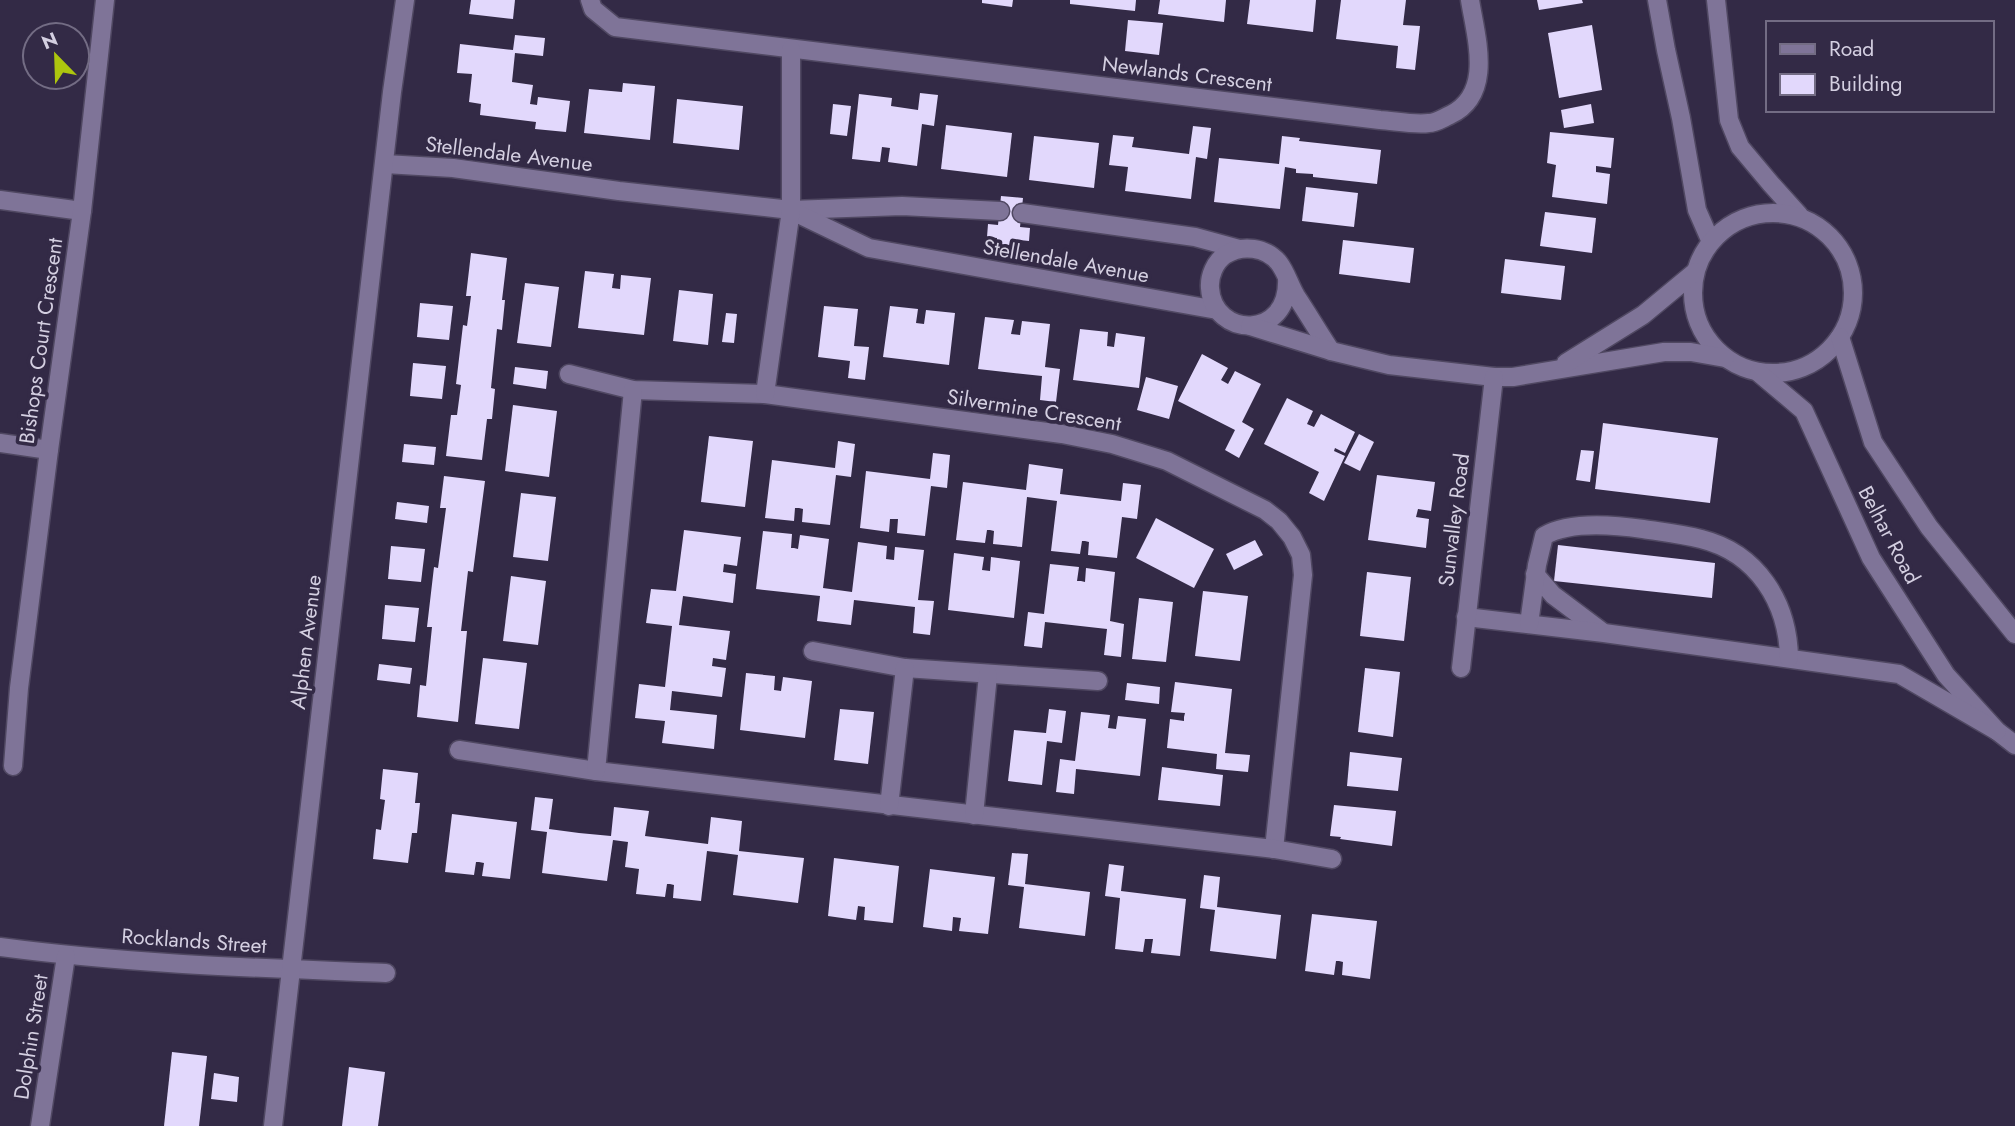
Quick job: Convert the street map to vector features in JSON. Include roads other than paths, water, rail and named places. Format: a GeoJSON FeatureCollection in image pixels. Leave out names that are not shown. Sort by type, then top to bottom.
{"type":"FeatureCollection","features":[{"type":"Feature","properties":{"kind":"street","name":"Bishops Court Crescent"},"geometry":{"type":"LineString","coordinates":[[13,766],[19,688],[82,211],[105,0]]}},
{"type":"Feature","properties":{"kind":"street"},"geometry":{"type":"LineString","coordinates":[[385,164],[405,0]]}},
{"type":"Feature","properties":{"kind":"street","name":"Newlands Crescent"},"geometry":{"type":"LineString","coordinates":[[590,0],[593,9],[615,27],[1431,124],[1454,113],[1471,98],[1477,81],[1479,55],[1470,0]]}},
{"type":"Feature","properties":{"kind":"street"},"geometry":{"type":"LineString","coordinates":[[1657,0],[1697,210],[1711,242]]}},
{"type":"Feature","properties":{"kind":"street"},"geometry":{"type":"LineString","coordinates":[[1331,351],[1280,264],[1269,254],[1254,248],[1239,249],[1224,256],[1214,267],[1210,297],[1217,310],[1232,322],[1331,351],[1389,365],[1513,377],[1664,352],[1691,352],[1726,358],[1759,373],[1796,370],[1821,357],[1840,337],[1852,309],[1852,277],[1840,248],[1818,226],[1799,215],[1740,147],[1728,120],[1716,0]]}},
{"type":"Feature","properties":{"kind":"street"},"geometry":{"type":"LineString","coordinates":[[765,394],[791,210],[791,49]]}},
{"type":"Feature","properties":{"kind":"street","name":"Stellendale Avenue"},"geometry":{"type":"LineString","coordinates":[[385,164],[453,169],[791,210],[902,205],[1000,211]]}},
{"type":"Feature","properties":{"kind":"street","name":"Alphen Avenue"},"geometry":{"type":"LineString","coordinates":[[273,1126],[385,164]]}},
{"type":"Feature","properties":{"kind":"street"},"geometry":{"type":"LineString","coordinates":[[0,200],[82,211]]}},
{"type":"Feature","properties":{"kind":"street","name":"Stellendale Avenue"},"geometry":{"type":"LineString","coordinates":[[791,210],[869,248],[1217,310]]}},
{"type":"Feature","properties":{"kind":"street","name":"Stellendale Avenue"},"geometry":{"type":"LineString","coordinates":[[1021,213],[1195,237],[1239,249]]}},
{"type":"Feature","properties":{"kind":"street"},"geometry":{"type":"LineString","coordinates":[[1557,369],[1643,315],[1695,272],[1711,242],[1733,223],[1760,213],[1799,215]]}},
{"type":"Feature","properties":{"kind":"street"},"geometry":{"type":"LineString","coordinates":[[1695,272],[1693,304],[1703,335],[1726,358]]}},
{"type":"Feature","properties":{"kind":"street"},"geometry":{"type":"LineString","coordinates":[[1250,326],[1275,316],[1283,305],[1287,278]]}},
{"type":"Feature","properties":{"kind":"street","name":"Belhar Road"},"geometry":{"type":"LineString","coordinates":[[1840,337],[1873,442],[1928,527],[2015,634]]}},
{"type":"Feature","properties":{"kind":"street","name":"Belhar Road"},"geometry":{"type":"LineString","coordinates":[[1759,373],[1804,411],[1871,558],[1946,675],[1997,731],[2015,746]]}},
{"type":"Feature","properties":{"kind":"street","name":"Silvermine Crescent"},"geometry":{"type":"LineString","coordinates":[[569,374],[633,390],[765,394],[1048,432],[1112,444],[1167,461],[1265,510],[1292,537],[1301,555],[1303,575],[1274,849]]}},
{"type":"Feature","properties":{"kind":"street","name":"Sunvalley Road"},"geometry":{"type":"LineString","coordinates":[[1461,668],[1494,377]]}},
{"type":"Feature","properties":{"kind":"street"},"geometry":{"type":"LineString","coordinates":[[596,771],[633,390]]}},
{"type":"Feature","properties":{"kind":"street"},"geometry":{"type":"LineString","coordinates":[[0,443],[49,450]]}},
{"type":"Feature","properties":{"kind":"street"},"geometry":{"type":"LineString","coordinates":[[1530,624],[1535,574],[1544,536],[1551,531],[1571,526],[1627,527],[1702,539],[1733,551],[1756,571],[1777,600],[1789,637],[1789,658]]}},
{"type":"Feature","properties":{"kind":"street"},"geometry":{"type":"LineString","coordinates":[[1535,574],[1553,595],[1604,633]]}},
{"type":"Feature","properties":{"kind":"street"},"geometry":{"type":"LineString","coordinates":[[1466,617],[1604,633],[1899,674],[1997,731]]}},
{"type":"Feature","properties":{"kind":"street"},"geometry":{"type":"LineString","coordinates":[[813,651],[905,668],[1098,681]]}},
{"type":"Feature","properties":{"kind":"street"},"geometry":{"type":"LineString","coordinates":[[889,806],[905,668]]}},
{"type":"Feature","properties":{"kind":"street"},"geometry":{"type":"LineString","coordinates":[[974,815],[988,675]]}},
{"type":"Feature","properties":{"kind":"street"},"geometry":{"type":"LineString","coordinates":[[0,686],[19,688]]}},
{"type":"Feature","properties":{"kind":"street"},"geometry":{"type":"LineString","coordinates":[[459,750],[596,771],[1274,849],[1332,859]]}},
{"type":"Feature","properties":{"kind":"street","name":"Rocklands Street"},"geometry":{"type":"LineString","coordinates":[[0,947],[66,956],[203,967],[386,972]]}},
{"type":"Feature","properties":{"kind":"street","name":"Dolphin Street"},"geometry":{"type":"LineString","coordinates":[[40,1126],[66,956]]}}]}
